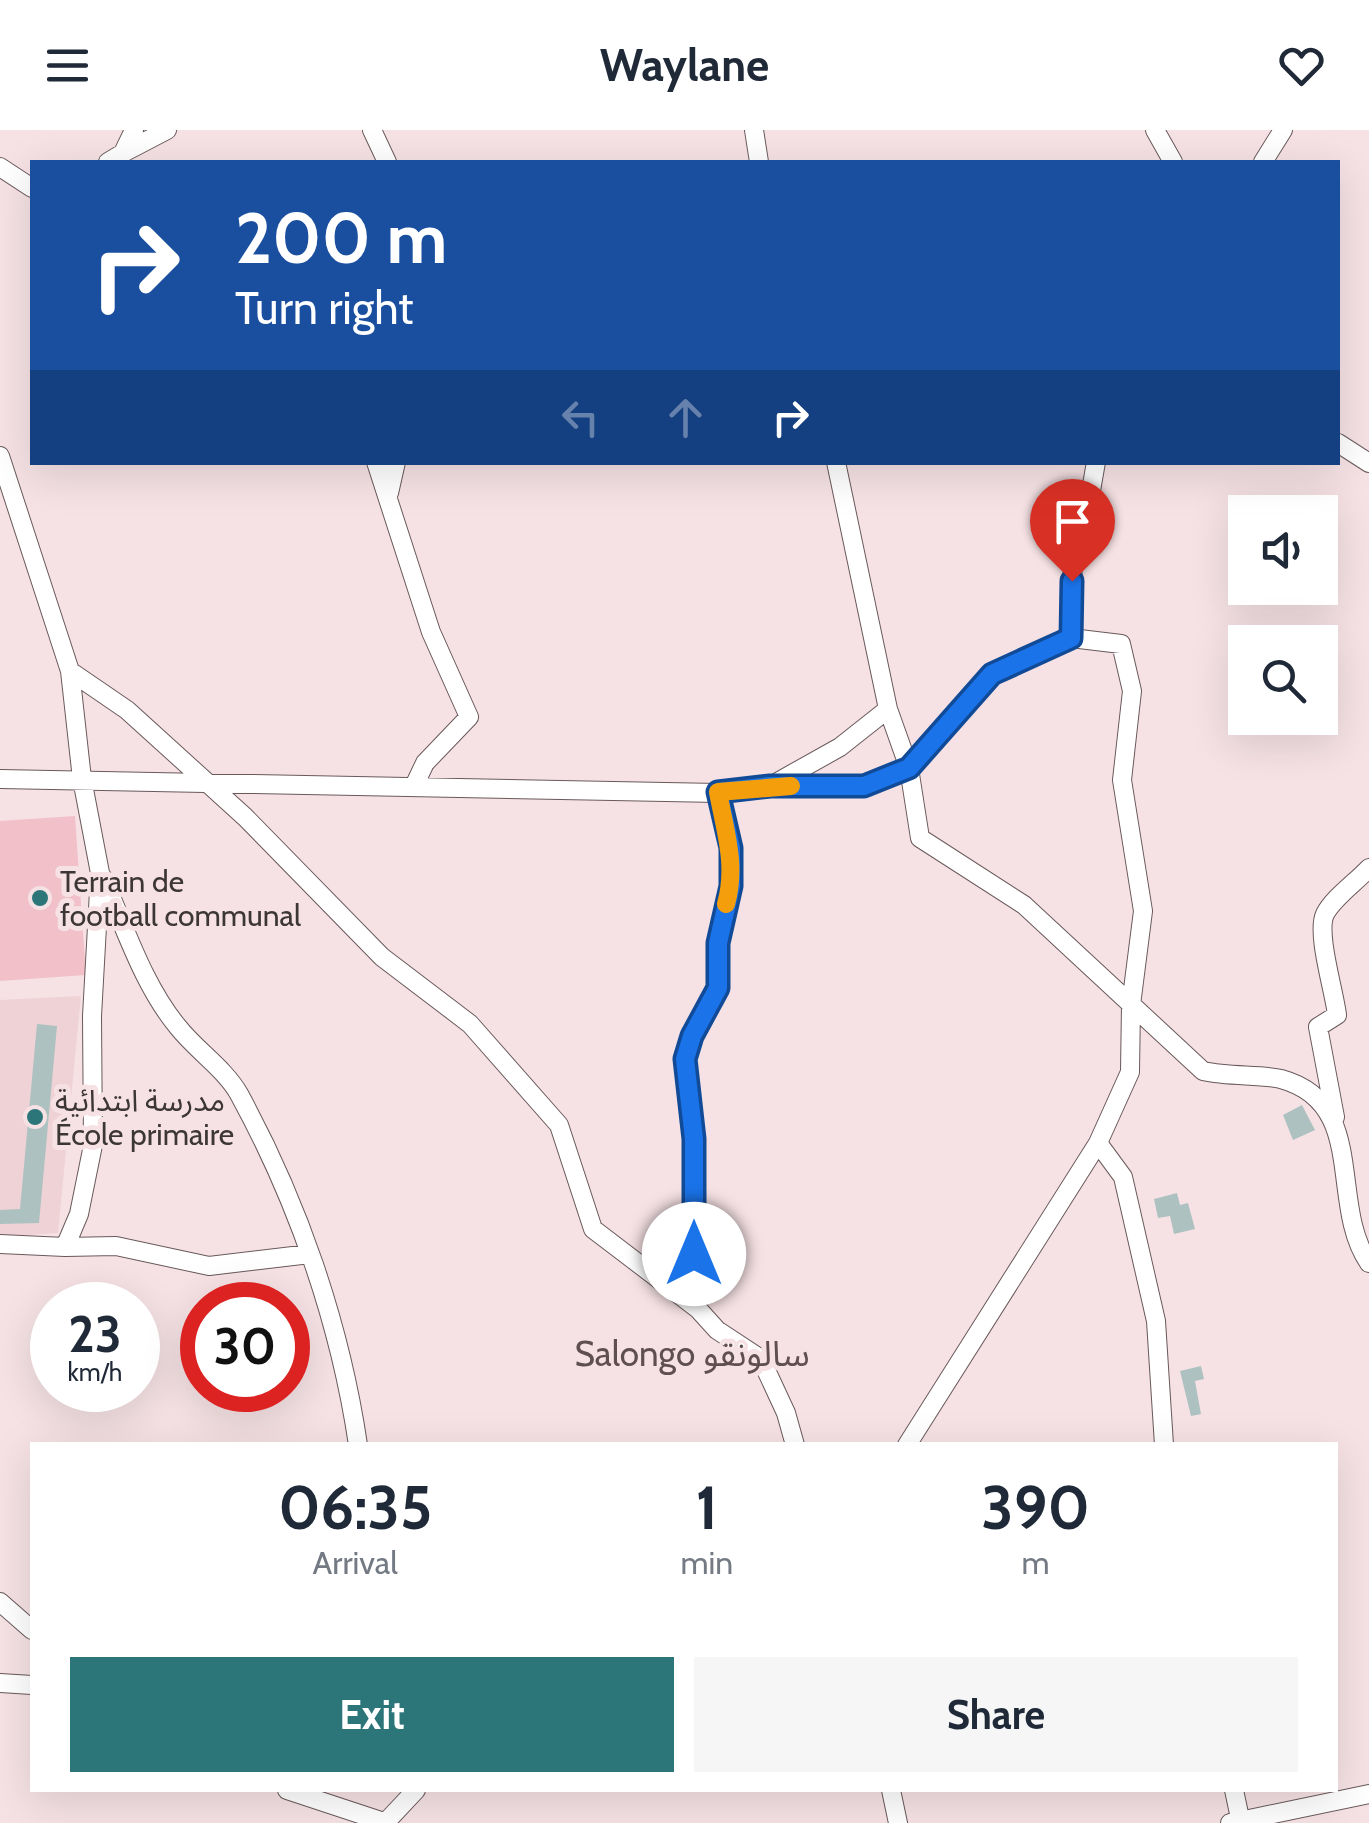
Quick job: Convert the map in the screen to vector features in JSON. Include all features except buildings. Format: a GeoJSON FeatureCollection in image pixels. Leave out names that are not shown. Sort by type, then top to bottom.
{"type":"FeatureCollection","features":[{"type":"Feature","properties":{"kind":"street"},"geometry":{"type":"LineString","coordinates":[[116,158],[134,130]]}},
{"type":"Feature","properties":{"kind":"street"},"geometry":{"type":"LineString","coordinates":[[116,158],[167,130]]}},
{"type":"Feature","properties":{"kind":"street"},"geometry":{"type":"LineString","coordinates":[[372,130],[385,160]]}},
{"type":"Feature","properties":{"kind":"street"},"geometry":{"type":"LineString","coordinates":[[754,130],[759,160]]}},
{"type":"Feature","properties":{"kind":"street"},"geometry":{"type":"LineString","coordinates":[[1155,130],[1173,160]]}},
{"type":"Feature","properties":{"kind":"street"},"geometry":{"type":"LineString","coordinates":[[1263,160],[1283,130]]}},
{"type":"Feature","properties":{"kind":"street"},"geometry":{"type":"LineString","coordinates":[[0,167],[30,188]]}},
{"type":"Feature","properties":{"kind":"street"},"geometry":{"type":"LineString","coordinates":[[1340,443],[1369,463]]}},
{"type":"Feature","properties":{"kind":"street"},"geometry":{"type":"LineString","coordinates":[[0,456],[70,671],[82,779],[100,873],[145,974],[176,1026],[237,1090],[299,1221],[329,1313],[357,1442]]}},
{"type":"Feature","properties":{"kind":"street"},"geometry":{"type":"LineString","coordinates":[[377,465],[431,632],[469,716],[425,763],[415,784]]}},
{"type":"Feature","properties":{"kind":"street"},"geometry":{"type":"LineString","coordinates":[[387,498],[395,465]]}},
{"type":"Feature","properties":{"kind":"street"},"geometry":{"type":"LineString","coordinates":[[837,465],[888,710],[909,768],[920,838],[1024,905],[1203,1071],[1238,1078],[1278,1078],[1306,1088],[1335,1117]]}},
{"type":"Feature","properties":{"kind":"street"},"geometry":{"type":"LineString","coordinates":[[1071,638],[1073,553],[1086,520],[1095,465]]}},
{"type":"Feature","properties":{"kind":"street"},"geometry":{"type":"LineString","coordinates":[[0,779],[208,786],[415,784],[718,792],[770,786],[864,786],[909,768],[992,674],[1071,638],[1121,644],[1132,691],[1122,780],[1143,911],[1131,1006],[1130,1072],[1098,1143],[909,1442]]}},
{"type":"Feature","properties":{"kind":"street"},"geometry":{"type":"LineString","coordinates":[[70,671],[128,710],[382,958],[470,1024],[559,1125],[593,1229],[698,1309],[716,1330],[760,1359],[786,1413],[794,1442]]}},
{"type":"Feature","properties":{"kind":"street"},"geometry":{"type":"LineString","coordinates":[[770,786],[840,747],[888,710]]}},
{"type":"Feature","properties":{"kind":"street"},"geometry":{"type":"LineString","coordinates":[[698,1309],[693,1278],[694,1139],[685,1059],[692,1036],[718,988],[718,943],[731,886],[731,848],[718,792]]}},
{"type":"Feature","properties":{"kind":"street"},"geometry":{"type":"LineString","coordinates":[[1369,868],[1325,914],[1320,941],[1331,967],[1337,1015],[1318,1028],[1335,1117],[1347,1151],[1358,1248],[1369,1263]]}},
{"type":"Feature","properties":{"kind":"street"},"geometry":{"type":"LineString","coordinates":[[65,1247],[79,1214],[93,1145],[92,1016],[100,873]]}},
{"type":"Feature","properties":{"kind":"street"},"geometry":{"type":"LineString","coordinates":[[1098,1143],[1123,1177],[1156,1321],[1164,1442]]}},
{"type":"Feature","properties":{"kind":"street"},"geometry":{"type":"LineString","coordinates":[[0,1244],[116,1246],[209,1266],[310,1254]]}},
{"type":"Feature","properties":{"kind":"street"},"geometry":{"type":"LineString","coordinates":[[0,1602],[30,1628]]}},
{"type":"Feature","properties":{"kind":"street"},"geometry":{"type":"LineString","coordinates":[[0,1683],[30,1685]]}},
{"type":"Feature","properties":{"kind":"street"},"geometry":{"type":"LineString","coordinates":[[293,1792],[387,1822],[414,1792]]}},
{"type":"Feature","properties":{"kind":"street"},"geometry":{"type":"LineString","coordinates":[[891,1792],[898,1823]]}},
{"type":"Feature","properties":{"kind":"street"},"geometry":{"type":"LineString","coordinates":[[1234,1792],[1237,1822],[1369,1794]]}},
{"type":"Feature","properties":{"kind":"shaded area","name":"Terrain de football communal"},"geometry":{"type":"Polygon","coordinates":[[[75,816],[86,975],[0,981],[0,821],[75,816]]]}},
{"type":"Feature","properties":{"kind":"shaded area","name":"مدرسة ابتدائية École primaire"},"geometry":{"type":"Polygon","coordinates":[[[81,996],[58,1233],[0,1237],[0,1000],[81,996]]]}},
{"type":"Feature","properties":{"kind":"slow traffic"},"geometry":{"type":"LineString","coordinates":[[726,904],[731,886],[731,848],[718,792],[791,786]]}},
{"type":"Feature","properties":{"kind":"place","name":"Terrain de football communal"},"geometry":{"type":"Point","coordinates":[40,898]}},
{"type":"Feature","properties":{"kind":"place","name":"مدرسة ابتدائية École primaire"},"geometry":{"type":"Point","coordinates":[35,1117]}},
{"type":"Feature","properties":{"kind":"district","name":"Salongo سالونقو"},"geometry":{"type":"Point","coordinates":[692,1353]}},
{"type":"Feature","properties":{"kind":"route"},"geometry":{"type":"LineString","coordinates":[[694,1254],[694,1139],[685,1059],[692,1036],[718,988],[718,943],[731,886],[731,848],[718,792],[770,786],[864,786],[909,768],[992,674],[1071,638],[1072,581]]}}]}
